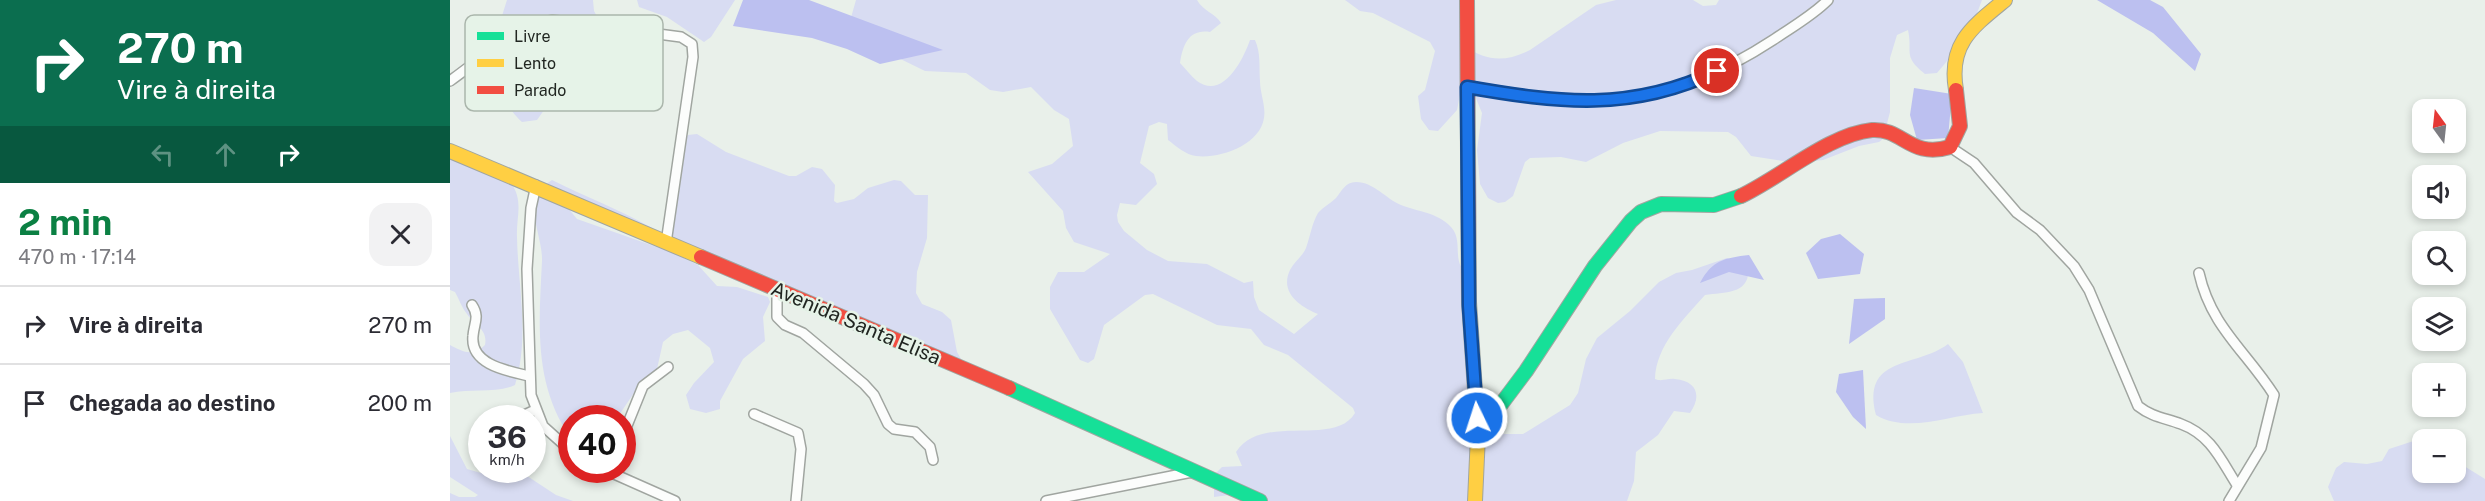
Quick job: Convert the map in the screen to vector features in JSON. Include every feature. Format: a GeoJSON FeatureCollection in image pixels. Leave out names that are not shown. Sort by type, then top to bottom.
{"type":"FeatureCollection","features":[{"type":"Feature","properties":{"kind":"street"},"geometry":{"type":"LineString","coordinates":[[1467,0],[1469,306],[1478,435],[1475,501]]}},
{"type":"Feature","properties":{"kind":"street"},"geometry":{"type":"LineString","coordinates":[[1467,87],[1562,101],[1641,97],[1684,87],[1750,55],[1817,10],[1828,0]]}},
{"type":"Feature","properties":{"kind":"street"},"geometry":{"type":"LineString","coordinates":[[1478,435],[1531,365],[1593,269],[1622,230],[1641,211],[1658,204],[1722,203],[1741,196],[1842,140],[1872,129],[1893,134],[1916,150],[1938,150],[1950,147],[1959,134],[1961,121],[1954,78],[1957,50],[1980,23],[2006,0]]}},
{"type":"Feature","properties":{"kind":"street"},"geometry":{"type":"LineString","coordinates":[[663,35],[681,37],[692,44],[693,57],[666,243]]}},
{"type":"Feature","properties":{"kind":"street"},"geometry":{"type":"LineString","coordinates":[[450,81],[465,70]]}},
{"type":"Feature","properties":{"kind":"street"},"geometry":{"type":"LineString","coordinates":[[1950,147],[1974,163],[2017,213],[2040,230],[2073,266],[2089,290],[2138,406],[2150,415],[2198,431],[2210,442],[2237,485]]}},
{"type":"Feature","properties":{"kind":"street","name":"Avenida Santa Elisa"},"geometry":{"type":"LineString","coordinates":[[450,151],[536,185],[666,243],[1014,390],[1260,501]]}},
{"type":"Feature","properties":{"kind":"street"},"geometry":{"type":"LineString","coordinates":[[534,405],[529,376],[527,269],[531,208],[536,185]]}},
{"type":"Feature","properties":{"kind":"street"},"geometry":{"type":"LineString","coordinates":[[2199,273],[2204,296],[2216,320],[2262,376],[2274,395],[2261,448],[2229,501]]}},
{"type":"Feature","properties":{"kind":"street"},"geometry":{"type":"LineString","coordinates":[[777,290],[777,317],[785,325],[803,333],[864,384],[874,395],[888,423],[894,429],[915,432],[930,447],[933,459]]}},
{"type":"Feature","properties":{"kind":"street"},"geometry":{"type":"LineString","coordinates":[[472,305],[477,311],[473,344],[478,354],[487,362],[504,370],[529,376]]}},
{"type":"Feature","properties":{"kind":"street"},"geometry":{"type":"LineString","coordinates":[[635,405],[643,386],[668,367]]}},
{"type":"Feature","properties":{"kind":"street"},"geometry":{"type":"LineString","coordinates":[[754,414],[798,433],[801,449],[796,501]]}},
{"type":"Feature","properties":{"kind":"street"},"geometry":{"type":"LineString","coordinates":[[546,429],[558,439]]}},
{"type":"Feature","properties":{"kind":"street"},"geometry":{"type":"LineString","coordinates":[[1046,501],[1192,472]]}},
{"type":"Feature","properties":{"kind":"street"},"geometry":{"type":"LineString","coordinates":[[636,483],[675,501]]}},
{"type":"Feature","properties":{"kind":"shaded area"},"geometry":{"type":"Polygon","coordinates":[[[507,0],[593,0],[596,15],[503,15],[507,0]]]}},
{"type":"Feature","properties":{"kind":"shaded area"},"geometry":{"type":"Polygon","coordinates":[[[637,0],[735,0],[711,37],[704,42],[667,17],[639,7],[637,0]]]}},
{"type":"Feature","properties":{"kind":"shaded area"},"geometry":{"type":"Polygon","coordinates":[[[856,0],[1197,0],[1221,23],[1210,32],[1192,35],[1185,44],[1180,63],[1197,81],[1206,86],[1215,85],[1231,75],[1250,40],[1255,40],[1259,55],[1260,86],[1264,109],[1261,128],[1247,143],[1238,148],[1216,155],[1196,156],[1181,150],[1168,140],[1167,124],[1159,122],[1149,126],[1140,163],[1154,174],[1157,184],[1136,205],[1120,203],[1118,222],[1124,231],[1147,250],[1168,261],[1207,264],[1244,283],[1253,281],[1254,297],[1259,310],[1294,334],[1318,314],[1293,298],[1287,286],[1287,278],[1306,248],[1318,213],[1336,198],[1346,185],[1356,182],[1369,185],[1401,205],[1440,218],[1451,227],[1457,238],[1484,433],[1498,429],[1504,434],[1523,434],[1570,405],[1578,393],[1586,359],[1597,338],[1630,311],[1659,282],[1676,273],[1727,258],[1748,267],[1748,276],[1746,282],[1736,290],[1705,295],[1672,333],[1660,355],[1655,379],[1675,379],[1688,383],[1695,390],[1696,401],[1690,413],[1674,411],[1658,435],[1636,452],[1634,481],[1627,501],[1242,501],[1229,495],[1214,497],[1214,475],[1222,467],[1242,466],[1236,452],[1248,440],[1280,431],[1331,428],[1345,423],[1355,413],[1353,408],[1288,355],[1264,345],[1251,329],[1217,325],[1153,294],[1145,295],[1104,325],[1094,359],[1088,363],[1080,360],[1050,309],[1050,287],[1058,272],[1084,272],[1110,254],[1074,242],[1066,228],[1063,211],[1028,172],[1052,164],[1073,146],[1069,119],[1054,110],[1031,87],[1003,92],[990,90],[966,73],[925,71],[876,47],[850,21],[856,0]]]}},
{"type":"Feature","properties":{"kind":"shaded area"},"geometry":{"type":"Polygon","coordinates":[[[1345,0],[1465,0],[1465,46],[1481,55],[1505,58],[1530,50],[1596,5],[1616,0],[1693,0],[1703,6],[1716,5],[1719,0],[1982,0],[1963,38],[1937,73],[1925,74],[1913,63],[1908,30],[1897,35],[1890,58],[1890,112],[1883,139],[1879,142],[1859,146],[1823,160],[1795,163],[1751,156],[1736,137],[1728,132],[1660,131],[1623,143],[1586,162],[1561,157],[1530,158],[1525,162],[1513,196],[1505,202],[1498,203],[1488,198],[1480,184],[1477,150],[1482,113],[1471,86],[1462,84],[1457,110],[1438,131],[1429,130],[1421,119],[1418,96],[1425,90],[1435,51],[1430,42],[1373,13],[1360,11],[1345,0]]]}},
{"type":"Feature","properties":{"kind":"shaded area"},"geometry":{"type":"Polygon","coordinates":[[[513,111],[543,111],[537,120],[522,122],[513,111]]]}},
{"type":"Feature","properties":{"kind":"shaded area"},"geometry":{"type":"Polygon","coordinates":[[[697,134],[726,152],[789,176],[796,176],[812,167],[822,169],[835,185],[834,201],[837,203],[854,199],[868,188],[894,180],[901,181],[915,195],[928,195],[927,238],[917,272],[916,293],[922,304],[942,312],[951,320],[957,352],[965,366],[961,368],[927,362],[864,319],[805,298],[778,282],[669,237],[666,205],[680,150],[688,135],[697,134]]]}},
{"type":"Feature","properties":{"kind":"shaded area"},"geometry":{"type":"Polygon","coordinates":[[[450,158],[511,183],[517,196],[522,348],[515,385],[508,388],[450,393],[450,345],[464,351],[476,351],[485,345],[485,335],[465,312],[455,292],[450,290],[450,158]]]}},
{"type":"Feature","properties":{"kind":"shaded area"},"geometry":{"type":"Polygon","coordinates":[[[552,180],[654,229],[564,203],[577,219],[671,252],[698,265],[717,286],[737,287],[768,297],[770,302],[763,317],[765,341],[743,359],[720,401],[720,409],[706,413],[690,409],[686,395],[714,362],[710,348],[688,330],[673,334],[663,342],[657,369],[650,381],[636,390],[626,405],[558,405],[558,416],[544,375],[541,353],[542,261],[535,207],[542,188],[552,180]]]}},
{"type":"Feature","properties":{"kind":"shaded area"},"geometry":{"type":"Polygon","coordinates":[[[1948,344],[1963,362],[1983,413],[1915,423],[1901,423],[1876,415],[1874,396],[1877,382],[1884,372],[1948,344]]]}},
{"type":"Feature","properties":{"kind":"shaded area"},"geometry":{"type":"Polygon","coordinates":[[[450,436],[468,469],[468,483],[538,483],[556,495],[573,501],[450,501],[450,493],[459,497],[478,495],[450,477],[450,436]]]}},
{"type":"Feature","properties":{"kind":"shaded area"},"geometry":{"type":"Polygon","coordinates":[[[2412,442],[2412,483],[2466,483],[2466,467],[2485,479],[2485,501],[2334,501],[2328,487],[2336,468],[2344,462],[2367,464],[2382,461],[2389,449],[2412,442]]]}},
{"type":"Feature","properties":{"kind":"water"},"geometry":{"type":"Polygon","coordinates":[[[743,0],[809,0],[943,50],[880,64],[847,49],[812,38],[733,26],[743,0]]]}},
{"type":"Feature","properties":{"kind":"water"},"geometry":{"type":"Polygon","coordinates":[[[2097,0],[2150,0],[2163,7],[2201,54],[2195,71],[2153,33],[2097,0]]]}},
{"type":"Feature","properties":{"kind":"water"},"geometry":{"type":"Polygon","coordinates":[[[1914,88],[1952,94],[1948,138],[1917,140],[1910,115],[1914,88]]]}},
{"type":"Feature","properties":{"kind":"water"},"geometry":{"type":"Polygon","coordinates":[[[1840,234],[1864,254],[1860,274],[1818,279],[1806,253],[1821,239],[1840,234]]]}},
{"type":"Feature","properties":{"kind":"water"},"geometry":{"type":"Polygon","coordinates":[[[1749,255],[1764,280],[1729,272],[1700,283],[1714,265],[1733,257],[1749,255]]]}},
{"type":"Feature","properties":{"kind":"water"},"geometry":{"type":"Polygon","coordinates":[[[1885,298],[1885,319],[1849,344],[1854,299],[1885,298]]]}},
{"type":"Feature","properties":{"kind":"water"},"geometry":{"type":"Polygon","coordinates":[[[1863,370],[1866,429],[1853,417],[1836,392],[1839,374],[1863,370]]]}},
{"type":"Feature","properties":{"kind":"traffic: fast"},"geometry":{"type":"LineString","coordinates":[[1478,435],[1526,371],[1595,266],[1631,221],[1641,212],[1661,204],[1714,205],[1741,196]]}},
{"type":"Feature","properties":{"kind":"traffic: fast"},"geometry":{"type":"LineString","coordinates":[[1009,388],[1260,501]]}},
{"type":"Feature","properties":{"kind":"traffic: slow"},"geometry":{"type":"LineString","coordinates":[[1956,90],[1954,74],[1959,48],[1973,28],[2005,0]]}},
{"type":"Feature","properties":{"kind":"traffic: slow"},"geometry":{"type":"LineString","coordinates":[[450,151],[701,257]]}},
{"type":"Feature","properties":{"kind":"traffic: slow"},"geometry":{"type":"LineString","coordinates":[[1469,302],[1478,435],[1475,501]]}},
{"type":"Feature","properties":{"kind":"traffic: jam"},"geometry":{"type":"LineString","coordinates":[[1467,0],[1469,302]]}},
{"type":"Feature","properties":{"kind":"traffic: jam"},"geometry":{"type":"LineString","coordinates":[[1741,196],[1839,139],[1856,133],[1872,130],[1883,131],[1925,149],[1936,150],[1950,147],[1960,126],[1956,90]]}},
{"type":"Feature","properties":{"kind":"traffic: jam"},"geometry":{"type":"LineString","coordinates":[[701,257],[1009,388]]}},
{"type":"Feature","properties":{"kind":"route"},"geometry":{"type":"LineString","coordinates":[[1477,418],[1469,306],[1467,87],[1562,101],[1641,97],[1684,87],[1717,71]]}}]}
